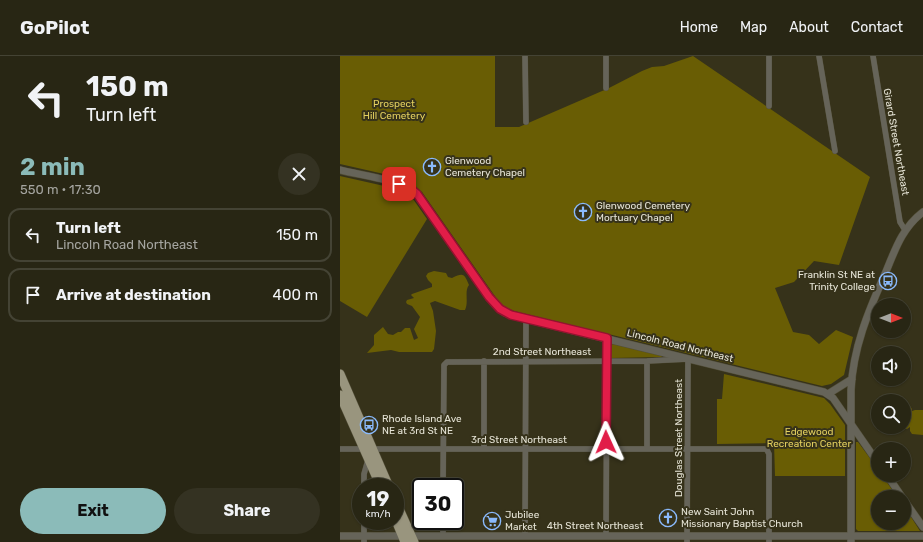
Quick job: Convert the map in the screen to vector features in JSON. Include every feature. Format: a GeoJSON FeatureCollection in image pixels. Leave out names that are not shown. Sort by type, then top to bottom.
{"type":"FeatureCollection","features":[{"type":"Feature","properties":{"kind":"main road"},"geometry":{"type":"LineString","coordinates":[[340,374],[368,449],[368,459],[377,478]]}},
{"type":"Feature","properties":{"kind":"main road"},"geometry":{"type":"LineString","coordinates":[[340,395],[384,478]]}},
{"type":"Feature","properties":{"kind":"main road"},"geometry":{"type":"LineString","coordinates":[[404,527],[408,539]]}},
{"type":"Feature","properties":{"kind":"main road"},"geometry":{"type":"LineString","coordinates":[[402,530],[408,539]]}},
{"type":"Feature","properties":{"kind":"street"},"geometry":{"type":"LineString","coordinates":[[525,56],[526,122]]}},
{"type":"Feature","properties":{"kind":"street"},"geometry":{"type":"LineString","coordinates":[[606,56],[606,88]]}},
{"type":"Feature","properties":{"kind":"street"},"geometry":{"type":"LineString","coordinates":[[769,56],[769,106]]}},
{"type":"Feature","properties":{"kind":"street"},"geometry":{"type":"LineString","coordinates":[[819,56],[835,151]]}},
{"type":"Feature","properties":{"kind":"street","name":"Girard Street Northeast"},"geometry":{"type":"LineString","coordinates":[[873,56],[900,222],[905,230]]}},
{"type":"Feature","properties":{"kind":"street","name":"Lincoln Road Northeast"},"geometry":{"type":"LineString","coordinates":[[340,170],[399,184],[412,189],[427,207],[495,304],[508,314],[828,394]]}},
{"type":"Feature","properties":{"kind":"street"},"geometry":{"type":"LineString","coordinates":[[851,539],[852,379],[857,345],[865,320],[898,243],[905,230],[923,212]]}},
{"type":"Feature","properties":{"kind":"street"},"geometry":{"type":"LineString","coordinates":[[524,536],[526,319]]}},
{"type":"Feature","properties":{"kind":"street"},"geometry":{"type":"LineString","coordinates":[[606,536],[607,338]]}},
{"type":"Feature","properties":{"kind":"street","name":"2nd Street Northeast"},"geometry":{"type":"LineString","coordinates":[[443,449],[444,364],[449,361],[647,361],[688,359]]}},
{"type":"Feature","properties":{"kind":"street","name":"Douglas Street Northeast"},"geometry":{"type":"LineString","coordinates":[[687,539],[688,359]]}},
{"type":"Feature","properties":{"kind":"street"},"geometry":{"type":"LineString","coordinates":[[647,361],[647,449]]}},
{"type":"Feature","properties":{"kind":"street"},"geometry":{"type":"LineString","coordinates":[[484,362],[484,449]]}},
{"type":"Feature","properties":{"kind":"street"},"geometry":{"type":"LineString","coordinates":[[852,379],[828,394],[871,453]]}},
{"type":"Feature","properties":{"kind":"street","name":"3rd Street Northeast"},"geometry":{"type":"LineString","coordinates":[[340,448],[764,449],[768,452],[769,539]]}},
{"type":"Feature","properties":{"kind":"street"},"geometry":{"type":"LineString","coordinates":[[443,449],[443,478]]}},
{"type":"Feature","properties":{"kind":"street"},"geometry":{"type":"LineString","coordinates":[[364,478],[368,459]]}},
{"type":"Feature","properties":{"kind":"street"},"geometry":{"type":"LineString","coordinates":[[911,510],[923,527]]}},
{"type":"Feature","properties":{"kind":"street"},"geometry":{"type":"LineString","coordinates":[[444,530],[444,536]]}},
{"type":"Feature","properties":{"kind":"street","name":"4th Street Northeast"},"geometry":{"type":"LineString","coordinates":[[340,536],[364,539],[408,539],[444,536],[606,536],[654,539],[851,539],[923,536]]}},
{"type":"Feature","properties":{"kind":"green space","name":"Prospect Hill Cemetery"},"geometry":{"type":"Polygon","coordinates":[[[340,56],[495,56],[495,127],[519,127],[609,88],[642,71],[652,67],[664,66],[693,56],[870,177],[839,265],[814,261],[794,282],[775,288],[793,332],[809,335],[819,344],[836,330],[853,337],[844,375],[831,384],[822,386],[514,311],[505,307],[499,302],[422,192],[406,179],[340,164],[340,56]]]}},
{"type":"Feature","properties":{"kind":"green space"},"geometry":{"type":"Polygon","coordinates":[[[340,176],[402,190],[413,199],[427,219],[367,317],[340,301],[340,176]]]}},
{"type":"Feature","properties":{"kind":"green space"},"geometry":{"type":"Polygon","coordinates":[[[434,271],[446,273],[448,277],[452,278],[463,275],[469,285],[465,310],[460,310],[435,301],[430,303],[433,311],[436,331],[434,349],[432,352],[399,352],[391,350],[367,353],[374,345],[374,335],[383,327],[388,334],[393,335],[401,332],[405,328],[410,328],[414,340],[418,338],[414,329],[420,317],[412,306],[406,302],[407,300],[414,298],[411,295],[412,294],[432,287],[432,284],[426,276],[428,273],[434,271]]]}},
{"type":"Feature","properties":{"kind":"green space"},"geometry":{"type":"Polygon","coordinates":[[[613,344],[661,355],[662,357],[611,358],[610,345],[613,344]]]}},
{"type":"Feature","properties":{"kind":"green space","name":"Edgewood Recreation Center"},"geometry":{"type":"Polygon","coordinates":[[[724,374],[824,398],[845,425],[845,476],[775,476],[774,443],[717,444],[717,399],[722,399],[724,374]]]}},
{"type":"Feature","properties":{"kind":"green space"},"geometry":{"type":"Polygon","coordinates":[[[911,408],[912,411],[923,410],[923,435],[912,434],[911,408]]]}},
{"type":"Feature","properties":{"kind":"green space"},"geometry":{"type":"Polygon","coordinates":[[[856,442],[858,442],[871,460],[871,482],[887,482],[892,490],[871,490],[871,530],[911,530],[911,517],[920,531],[858,531],[856,529],[856,442]]]}},
{"type":"Feature","properties":{"kind":"place","name":"Glenwood Cemetery Chapel"},"geometry":{"type":"Point","coordinates":[432,167]}},
{"type":"Feature","properties":{"kind":"place","name":"Glenwood Cemetery Mortuary Chapel"},"geometry":{"type":"Point","coordinates":[583,212]}},
{"type":"Feature","properties":{"kind":"place","name":"Franklin St NE at Trinity College"},"geometry":{"type":"Point","coordinates":[888,281]}},
{"type":"Feature","properties":{"kind":"place","name":"Rhode Island Ave NE at 3rd St NE"},"geometry":{"type":"Point","coordinates":[369,425]}},
{"type":"Feature","properties":{"kind":"place","name":"New Saint John Missionary Baptist Church"},"geometry":{"type":"Point","coordinates":[668,518]}},
{"type":"Feature","properties":{"kind":"place","name":"Jubilee Market"},"geometry":{"type":"Point","coordinates":[492,521]}},
{"type":"Feature","properties":{"kind":"route"},"geometry":{"type":"LineString","coordinates":[[399,184],[409,187],[417,194],[489,297],[500,309],[511,315],[607,338],[606,442]]}}]}
